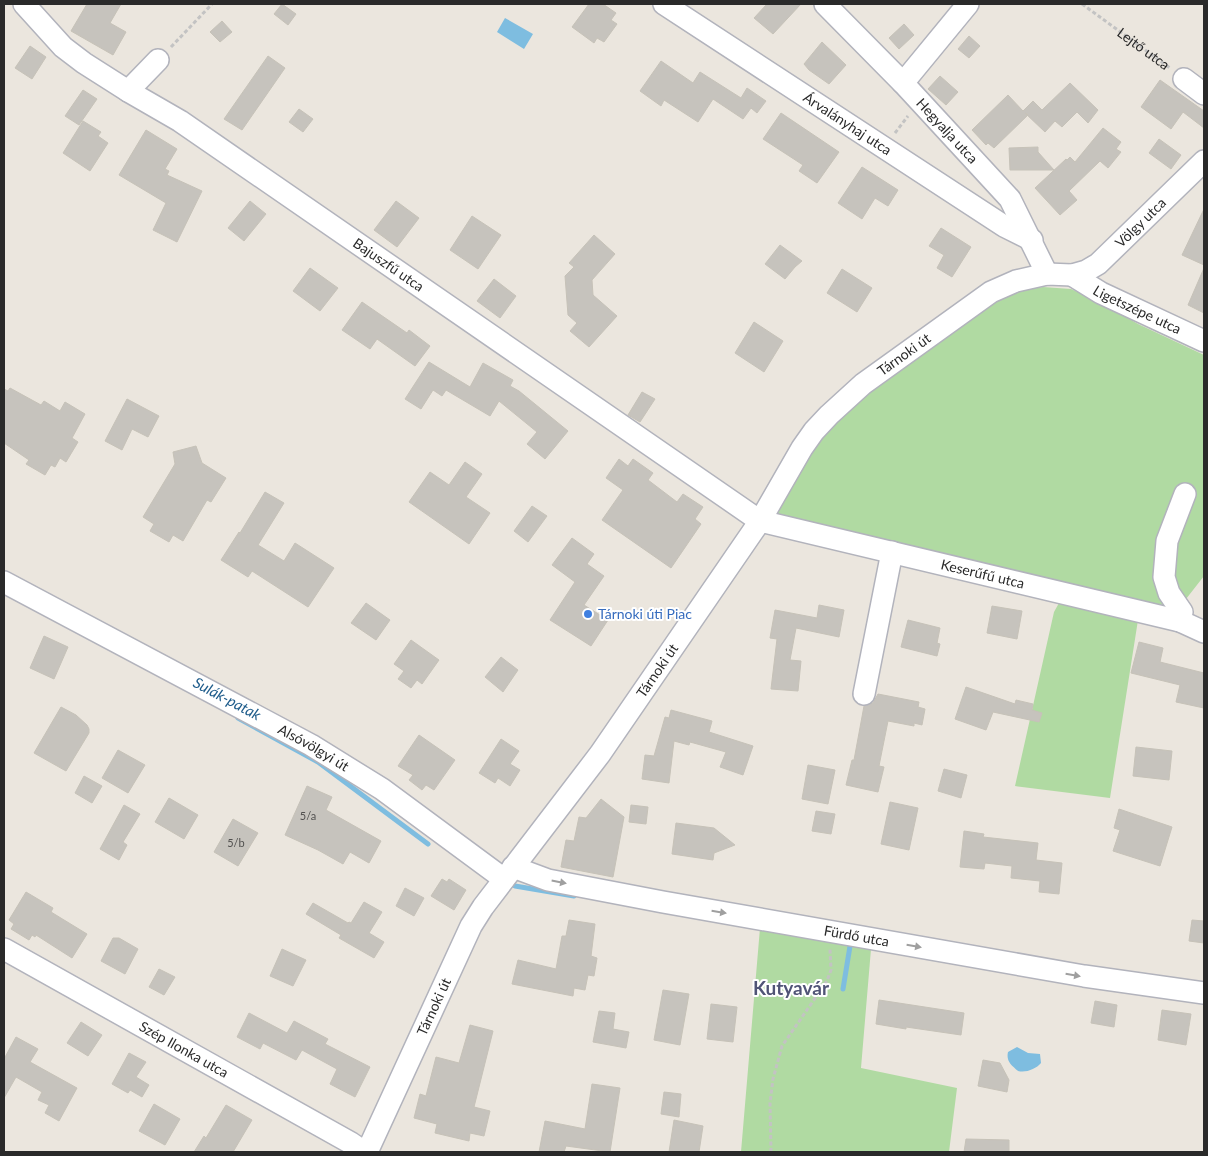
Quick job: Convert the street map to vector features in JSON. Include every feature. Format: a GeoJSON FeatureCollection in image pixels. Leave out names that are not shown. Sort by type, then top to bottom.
{"type":"FeatureCollection","features":[{"type":"Feature","properties":{"kind":"street","name":"Bajuszfű utca"},"geometry":{"type":"LineString","coordinates":[[24,4],[64,47],[84,63],[180,121],[760,521]]}},
{"type":"Feature","properties":{"kind":"street","name":"Árvalányhaj utca"},"geometry":{"type":"LineString","coordinates":[[664,4],[1004,226],[1032,240]]}},
{"type":"Feature","properties":{"kind":"street","name":"Hegyalja utca"},"geometry":{"type":"LineString","coordinates":[[825,4],[903,83],[1010,199],[1032,240],[1047,274]]}},
{"type":"Feature","properties":{"kind":"street"},"geometry":{"type":"LineString","coordinates":[[903,83],[968,4]]}},
{"type":"Feature","properties":{"kind":"street"},"geometry":{"type":"LineString","coordinates":[[128,91],[158,60]]}},
{"type":"Feature","properties":{"kind":"street"},"geometry":{"type":"LineString","coordinates":[[1184,79],[1204,94]]}},
{"type":"Feature","properties":{"kind":"street","name":"Völgy utca"},"geometry":{"type":"LineString","coordinates":[[1072,275],[1086,271],[1098,264],[1204,161]]}},
{"type":"Feature","properties":{"kind":"street","name":"Tárnoki út"},"geometry":{"type":"LineString","coordinates":[[365,1152],[471,926],[483,907],[600,754],[760,521],[802,448],[814,431],[829,414],[863,384],[991,292],[1016,281],[1047,274],[1072,275]]}},
{"type":"Feature","properties":{"kind":"street","name":"Ligetszépe utca"},"geometry":{"type":"LineString","coordinates":[[1072,275],[1101,293],[1204,341]]}},
{"type":"Feature","properties":{"kind":"street"},"geometry":{"type":"LineString","coordinates":[[1180,620],[1182,612],[1170,593],[1164,577],[1167,541],[1185,494]]}},
{"type":"Feature","properties":{"kind":"street","name":"Keserűfű utca"},"geometry":{"type":"LineString","coordinates":[[760,521],[1180,620],[1204,632]]}},
{"type":"Feature","properties":{"kind":"street"},"geometry":{"type":"LineString","coordinates":[[864,694],[892,552]]}},
{"type":"Feature","properties":{"kind":"street","name":"Alsóvölgyi út"},"geometry":{"type":"LineString","coordinates":[[4,582],[311,745],[382,789],[509,873]]}},
{"type":"Feature","properties":{"kind":"street","name":"Fürdő utca"},"geometry":{"type":"LineString","coordinates":[[509,873],[1084,976],[1204,993]]}},
{"type":"Feature","properties":{"kind":"street","name":"Szép Ilonka utca"},"geometry":{"type":"LineString","coordinates":[[4,950],[365,1152]]}},
{"type":"Feature","properties":{"kind":"path"},"geometry":{"type":"LineString","coordinates":[[158,60],[212,4]]}},
{"type":"Feature","properties":{"kind":"path","name":"Lejtő utca"},"geometry":{"type":"LineString","coordinates":[[1082,4],[1184,79]]}},
{"type":"Feature","properties":{"kind":"path"},"geometry":{"type":"LineString","coordinates":[[884,148],[920,101]]}},
{"type":"Feature","properties":{"kind":"path"},"geometry":{"type":"LineString","coordinates":[[771,1152],[770,1103],[777,1061],[784,1042],[814,1002],[829,976],[831,960],[828,931]]}},
{"type":"Feature","properties":{"kind":"green space"},"geometry":{"type":"Polygon","coordinates":[[[1043,287],[1071,289],[1102,303],[1138,324],[1204,355],[1204,576],[1186,599],[1171,611],[779,515],[777,511],[813,449],[830,426],[881,380],[999,300],[1020,291],[1043,287]]]}},
{"type":"Feature","properties":{"kind":"green space"},"geometry":{"type":"Polygon","coordinates":[[[1059,603],[1138,620],[1110,798],[1015,786],[1054,612],[1059,603]]]}},
{"type":"Feature","properties":{"kind":"green space"},"geometry":{"type":"Polygon","coordinates":[[[760,928],[871,949],[861,1068],[957,1088],[949,1152],[741,1152],[760,928]]]}},
{"type":"Feature","properties":{"kind":"water"},"geometry":{"type":"Polygon","coordinates":[[[505,18],[533,34],[524,49],[497,32],[505,18]]]}},
{"type":"Feature","properties":{"kind":"water"},"geometry":{"type":"Polygon","coordinates":[[[1017,1047],[1028,1053],[1040,1054],[1041,1063],[1031,1070],[1018,1071],[1013,1067],[1008,1058],[1008,1052],[1017,1047]]]}},
{"type":"Feature","properties":{"kind":"building"},"geometry":{"type":"Polygon","coordinates":[[[87,4],[121,4],[110,23],[126,32],[113,55],[71,31],[87,4]]]}},
{"type":"Feature","properties":{"kind":"building"},"geometry":{"type":"Polygon","coordinates":[[[282,4],[296,14],[288,25],[274,14],[282,4]]]}},
{"type":"Feature","properties":{"kind":"building"},"geometry":{"type":"Polygon","coordinates":[[[589,4],[603,4],[616,13],[611,20],[617,24],[604,42],[597,38],[594,43],[572,27],[589,4]]]}},
{"type":"Feature","properties":{"kind":"building"},"geometry":{"type":"Polygon","coordinates":[[[767,4],[801,4],[773,34],[754,18],[767,4]]]}},
{"type":"Feature","properties":{"kind":"building"},"geometry":{"type":"Polygon","coordinates":[[[222,21],[232,32],[220,42],[210,32],[222,21]]]}},
{"type":"Feature","properties":{"kind":"building"},"geometry":{"type":"Polygon","coordinates":[[[904,24],[914,35],[899,49],[889,38],[904,24]]]}},
{"type":"Feature","properties":{"kind":"building"},"geometry":{"type":"Polygon","coordinates":[[[969,36],[980,46],[969,58],[958,49],[969,36]]]}},
{"type":"Feature","properties":{"kind":"building"},"geometry":{"type":"Polygon","coordinates":[[[822,42],[846,65],[829,84],[809,70],[804,64],[822,42]]]}},
{"type":"Feature","properties":{"kind":"building"},"geometry":{"type":"Polygon","coordinates":[[[30,46],[46,57],[32,79],[15,68],[30,46]]]}},
{"type":"Feature","properties":{"kind":"building"},"geometry":{"type":"Polygon","coordinates":[[[268,56],[285,68],[242,130],[224,119],[268,56]]]}},
{"type":"Feature","properties":{"kind":"building"},"geometry":{"type":"Polygon","coordinates":[[[661,61],[693,83],[700,72],[741,98],[747,88],[766,101],[757,113],[751,108],[743,119],[713,99],[698,122],[664,100],[661,106],[640,91],[661,61]]]}},
{"type":"Feature","properties":{"kind":"building"},"geometry":{"type":"Polygon","coordinates":[[[940,76],[958,92],[946,105],[928,89],[940,76]]]}},
{"type":"Feature","properties":{"kind":"building"},"geometry":{"type":"Polygon","coordinates":[[[1160,80],[1204,111],[1204,128],[1183,112],[1171,129],[1141,107],[1160,80]]]}},
{"type":"Feature","properties":{"kind":"building"},"geometry":{"type":"Polygon","coordinates":[[[1070,83],[1098,110],[1088,123],[1077,112],[1062,127],[1055,121],[1045,132],[1028,115],[994,148],[988,143],[986,145],[972,130],[1008,95],[1023,111],[1033,101],[1042,110],[1070,83]]]}},
{"type":"Feature","properties":{"kind":"building"},"geometry":{"type":"Polygon","coordinates":[[[83,90],[97,99],[79,125],[65,116],[83,90]]]}},
{"type":"Feature","properties":{"kind":"building"},"geometry":{"type":"Polygon","coordinates":[[[299,109],[313,119],[303,132],[289,122],[299,109]]]}},
{"type":"Feature","properties":{"kind":"building"},"geometry":{"type":"Polygon","coordinates":[[[781,113],[839,152],[817,183],[799,171],[803,165],[763,139],[781,113]]]}},
{"type":"Feature","properties":{"kind":"building"},"geometry":{"type":"Polygon","coordinates":[[[83,121],[101,132],[98,136],[108,143],[90,171],[63,153],[83,121]]]}},
{"type":"Feature","properties":{"kind":"building"},"geometry":{"type":"Polygon","coordinates":[[[1103,128],[1121,142],[1116,149],[1121,152],[1108,168],[1100,161],[1069,191],[1077,200],[1060,215],[1035,188],[1066,159],[1070,157],[1075,162],[1103,128]]]}},
{"type":"Feature","properties":{"kind":"building"},"geometry":{"type":"Polygon","coordinates":[[[146,130],[177,149],[165,169],[169,171],[167,175],[202,191],[177,242],[153,230],[166,203],[119,175],[146,130]]]}},
{"type":"Feature","properties":{"kind":"building"},"geometry":{"type":"Polygon","coordinates":[[[1159,139],[1181,155],[1171,169],[1149,153],[1159,139]]]}},
{"type":"Feature","properties":{"kind":"building"},"geometry":{"type":"Polygon","coordinates":[[[1038,147],[1038,152],[1054,170],[1010,170],[1009,148],[1038,147]]]}},
{"type":"Feature","properties":{"kind":"building"},"geometry":{"type":"Polygon","coordinates":[[[862,167],[898,190],[888,206],[875,198],[862,219],[838,203],[862,167]]]}},
{"type":"Feature","properties":{"kind":"building"},"geometry":{"type":"Polygon","coordinates":[[[250,201],[266,214],[244,241],[228,228],[250,201]]]}},
{"type":"Feature","properties":{"kind":"building"},"geometry":{"type":"Polygon","coordinates":[[[396,201],[419,218],[397,247],[374,230],[396,201]]]}},
{"type":"Feature","properties":{"kind":"building"},"geometry":{"type":"Polygon","coordinates":[[[1204,209],[1204,265],[1182,255],[1204,209]]]}},
{"type":"Feature","properties":{"kind":"building"},"geometry":{"type":"Polygon","coordinates":[[[472,216],[501,235],[478,269],[450,250],[472,216]]]}},
{"type":"Feature","properties":{"kind":"building"},"geometry":{"type":"Polygon","coordinates":[[[941,228],[971,247],[952,277],[937,268],[944,255],[929,246],[941,228]]]}},
{"type":"Feature","properties":{"kind":"building"},"geometry":{"type":"Polygon","coordinates":[[[594,235],[615,254],[592,280],[593,295],[617,316],[589,347],[570,331],[577,323],[568,315],[565,276],[574,267],[569,263],[594,235]]]}},
{"type":"Feature","properties":{"kind":"building"},"geometry":{"type":"Polygon","coordinates":[[[780,245],[802,261],[785,279],[765,264],[780,245]]]}},
{"type":"Feature","properties":{"kind":"building"},"geometry":{"type":"Polygon","coordinates":[[[310,268],[338,288],[320,311],[293,291],[310,268]]]}},
{"type":"Feature","properties":{"kind":"building"},"geometry":{"type":"Polygon","coordinates":[[[1204,268],[1204,313],[1188,305],[1204,268]]]}},
{"type":"Feature","properties":{"kind":"building"},"geometry":{"type":"Polygon","coordinates":[[[842,269],[872,288],[857,312],[827,293],[842,269]]]}},
{"type":"Feature","properties":{"kind":"building"},"geometry":{"type":"Polygon","coordinates":[[[494,279],[516,296],[500,318],[477,301],[494,279]]]}},
{"type":"Feature","properties":{"kind":"building"},"geometry":{"type":"Polygon","coordinates":[[[362,302],[407,333],[409,330],[430,346],[415,366],[377,339],[370,349],[342,330],[362,302]]]}},
{"type":"Feature","properties":{"kind":"building"},"geometry":{"type":"Polygon","coordinates":[[[754,322],[783,341],[764,372],[735,353],[754,322]]]}},
{"type":"Feature","properties":{"kind":"building"},"geometry":{"type":"Polygon","coordinates":[[[429,362],[470,387],[483,363],[513,380],[510,386],[519,391],[568,431],[545,459],[527,444],[537,432],[499,401],[490,416],[446,390],[442,396],[433,390],[421,409],[405,399],[429,362]]]}},
{"type":"Feature","properties":{"kind":"building"},"geometry":{"type":"Polygon","coordinates":[[[10,388],[41,405],[44,401],[60,411],[65,402],[85,414],[72,438],[78,442],[66,462],[60,458],[55,467],[51,465],[45,475],[26,464],[29,460],[4,443],[4,389],[8,391],[10,388]]]}},
{"type":"Feature","properties":{"kind":"building"},"geometry":{"type":"Polygon","coordinates":[[[642,392],[655,399],[640,422],[628,415],[642,392]]]}},
{"type":"Feature","properties":{"kind":"building"},"geometry":{"type":"Polygon","coordinates":[[[127,399],[159,416],[148,437],[132,429],[122,450],[105,441],[127,399]]]}},
{"type":"Feature","properties":{"kind":"building"},"geometry":{"type":"Polygon","coordinates":[[[196,446],[202,463],[226,478],[211,502],[207,500],[183,541],[173,535],[169,542],[150,531],[154,524],[143,517],[175,464],[173,452],[196,446]]]}},
{"type":"Feature","properties":{"kind":"building"},"geometry":{"type":"Polygon","coordinates":[[[619,459],[628,466],[633,459],[653,473],[648,480],[677,502],[683,494],[703,507],[695,519],[701,524],[671,568],[602,520],[623,490],[606,478],[619,459]]]}},
{"type":"Feature","properties":{"kind":"building"},"geometry":{"type":"Polygon","coordinates":[[[465,462],[482,474],[466,497],[490,513],[469,544],[409,502],[430,472],[449,485],[465,462]]]}},
{"type":"Feature","properties":{"kind":"building"},"geometry":{"type":"Polygon","coordinates":[[[265,492],[284,503],[258,545],[284,561],[295,543],[334,568],[308,607],[252,571],[248,577],[221,560],[265,492]]]}},
{"type":"Feature","properties":{"kind":"building"},"geometry":{"type":"Polygon","coordinates":[[[532,506],[547,516],[528,542],[514,531],[532,506]]]}},
{"type":"Feature","properties":{"kind":"building"},"geometry":{"type":"Polygon","coordinates":[[[572,538],[594,554],[587,564],[604,576],[584,605],[608,620],[591,646],[550,620],[575,582],[552,565],[572,538]]]}},
{"type":"Feature","properties":{"kind":"building"},"geometry":{"type":"Polygon","coordinates":[[[366,603],[390,620],[376,640],[351,623],[366,603]]]}},
{"type":"Feature","properties":{"kind":"building"},"geometry":{"type":"Polygon","coordinates":[[[819,605],[844,610],[839,637],[796,628],[790,660],[801,661],[798,691],[771,689],[777,639],[770,638],[775,610],[817,618],[819,605]]]}},
{"type":"Feature","properties":{"kind":"building"},"geometry":{"type":"Polygon","coordinates":[[[992,606],[1022,611],[1017,639],[987,633],[992,606]]]}},
{"type":"Feature","properties":{"kind":"building"},"geometry":{"type":"Polygon","coordinates":[[[908,620],[940,628],[937,643],[940,644],[937,656],[901,647],[908,620]]]}},
{"type":"Feature","properties":{"kind":"building"},"geometry":{"type":"Polygon","coordinates":[[[44,636],[68,647],[54,679],[30,668],[44,636]]]}},
{"type":"Feature","properties":{"kind":"building"},"geometry":{"type":"Polygon","coordinates":[[[411,640],[439,660],[422,684],[417,680],[411,688],[398,679],[404,671],[394,664],[411,640]]]}},
{"type":"Feature","properties":{"kind":"building"},"geometry":{"type":"Polygon","coordinates":[[[1139,642],[1163,648],[1160,662],[1204,673],[1204,708],[1176,702],[1180,685],[1131,673],[1139,642]]]}},
{"type":"Feature","properties":{"kind":"building"},"geometry":{"type":"Polygon","coordinates":[[[501,657],[518,670],[503,692],[485,677],[501,657]]]}},
{"type":"Feature","properties":{"kind":"building"},"geometry":{"type":"Polygon","coordinates":[[[966,687],[1015,704],[1016,700],[1033,704],[1032,710],[1042,713],[1039,722],[993,712],[986,730],[955,719],[966,687]]]}},
{"type":"Feature","properties":{"kind":"building"},"geometry":{"type":"Polygon","coordinates":[[[878,694],[919,702],[918,707],[925,709],[922,725],[914,723],[914,726],[888,721],[879,766],[884,767],[878,792],[846,785],[852,760],[854,760],[864,706],[873,703],[878,694]]]}},
{"type":"Feature","properties":{"kind":"building"},"geometry":{"type":"Polygon","coordinates":[[[61,707],[76,715],[89,729],[89,733],[66,771],[34,753],[61,707]]]}},
{"type":"Feature","properties":{"kind":"building"},"geometry":{"type":"Polygon","coordinates":[[[671,710],[712,721],[709,732],[753,746],[743,775],[720,767],[726,752],[690,742],[689,745],[674,741],[669,783],[642,779],[645,755],[654,756],[665,717],[669,718],[671,710]]]}},
{"type":"Feature","properties":{"kind":"building"},"geometry":{"type":"Polygon","coordinates":[[[419,735],[455,760],[434,790],[426,785],[422,790],[409,780],[413,775],[398,766],[419,735]]]}},
{"type":"Feature","properties":{"kind":"building"},"geometry":{"type":"Polygon","coordinates":[[[501,739],[519,751],[510,764],[520,770],[510,786],[498,778],[495,783],[479,773],[501,739]]]}},
{"type":"Feature","properties":{"kind":"building"},"geometry":{"type":"Polygon","coordinates":[[[1136,747],[1172,751],[1169,780],[1133,776],[1136,747]]]}},
{"type":"Feature","properties":{"kind":"building"},"geometry":{"type":"Polygon","coordinates":[[[118,750],[145,765],[128,793],[102,778],[118,750]]]}},
{"type":"Feature","properties":{"kind":"building"},"geometry":{"type":"Polygon","coordinates":[[[808,765],[835,770],[828,804],[802,799],[808,765]]]}},
{"type":"Feature","properties":{"kind":"building"},"geometry":{"type":"Polygon","coordinates":[[[944,769],[967,775],[961,798],[938,791],[944,769]]]}},
{"type":"Feature","properties":{"kind":"building"},"geometry":{"type":"Polygon","coordinates":[[[84,776],[102,786],[92,803],[75,793],[84,776]]]}},
{"type":"Feature","properties":{"kind":"building"},"geometry":{"type":"Polygon","coordinates":[[[307,786],[332,797],[326,810],[381,841],[369,863],[350,852],[343,864],[285,835],[307,786]]]}},
{"type":"Feature","properties":{"kind":"building"},"geometry":{"type":"Polygon","coordinates":[[[169,798],[198,815],[184,839],[155,822],[169,798]]]}},
{"type":"Feature","properties":{"kind":"building"},"geometry":{"type":"Polygon","coordinates":[[[601,799],[624,817],[613,877],[561,867],[566,840],[574,841],[579,817],[586,818],[601,799]]]}},
{"type":"Feature","properties":{"kind":"building"},"geometry":{"type":"Polygon","coordinates":[[[890,802],[918,808],[909,850],[881,844],[890,802]]]}},
{"type":"Feature","properties":{"kind":"building"},"geometry":{"type":"Polygon","coordinates":[[[124,805],[140,814],[123,842],[127,845],[119,860],[100,849],[124,805]]]}},
{"type":"Feature","properties":{"kind":"building"},"geometry":{"type":"Polygon","coordinates":[[[631,805],[648,807],[646,824],[629,822],[631,805]]]}},
{"type":"Feature","properties":{"kind":"building"},"geometry":{"type":"Polygon","coordinates":[[[1119,809],[1172,827],[1160,866],[1113,851],[1120,830],[1114,828],[1119,809]]]}},
{"type":"Feature","properties":{"kind":"building"},"geometry":{"type":"Polygon","coordinates":[[[816,811],[835,814],[831,834],[812,831],[816,811]]]}},
{"type":"Feature","properties":{"kind":"building"},"geometry":{"type":"Polygon","coordinates":[[[233,819],[258,833],[238,866],[214,852],[233,819]]]}},
{"type":"Feature","properties":{"kind":"building"},"geometry":{"type":"Polygon","coordinates":[[[676,823],[714,828],[735,845],[714,853],[713,860],[672,854],[676,823]]]}},
{"type":"Feature","properties":{"kind":"building"},"geometry":{"type":"Polygon","coordinates":[[[964,831],[984,834],[983,837],[1038,843],[1036,860],[1062,863],[1059,894],[1039,892],[1040,881],[1011,878],[1012,866],[985,863],[984,869],[960,867],[964,831]]]}},
{"type":"Feature","properties":{"kind":"building"},"geometry":{"type":"Polygon","coordinates":[[[442,879],[447,882],[449,879],[466,890],[454,910],[431,896],[442,879]]]}},
{"type":"Feature","properties":{"kind":"building"},"geometry":{"type":"Polygon","coordinates":[[[405,888],[424,898],[414,916],[396,906],[405,888]]]}},
{"type":"Feature","properties":{"kind":"building"},"geometry":{"type":"Polygon","coordinates":[[[26,892],[53,908],[51,912],[87,934],[72,958],[36,935],[35,937],[32,935],[29,940],[11,929],[14,924],[9,920],[26,892]]]}},
{"type":"Feature","properties":{"kind":"building"},"geometry":{"type":"Polygon","coordinates":[[[364,902],[382,912],[369,933],[384,942],[374,958],[339,938],[341,935],[306,914],[313,903],[351,923],[364,902]]]}},
{"type":"Feature","properties":{"kind":"building"},"geometry":{"type":"Polygon","coordinates":[[[569,920],[595,924],[591,956],[597,958],[594,976],[588,975],[585,990],[574,988],[573,996],[512,984],[518,960],[556,969],[562,936],[566,936],[569,920]]]}},
{"type":"Feature","properties":{"kind":"building"},"geometry":{"type":"Polygon","coordinates":[[[1192,920],[1204,921],[1204,943],[1189,941],[1192,920]]]}},
{"type":"Feature","properties":{"kind":"building"},"geometry":{"type":"Polygon","coordinates":[[[113,938],[119,938],[138,949],[125,974],[101,961],[113,938]]]}},
{"type":"Feature","properties":{"kind":"building"},"geometry":{"type":"Polygon","coordinates":[[[282,949],[306,960],[293,986],[270,976],[282,949]]]}},
{"type":"Feature","properties":{"kind":"building"},"geometry":{"type":"Polygon","coordinates":[[[159,969],[175,977],[164,995],[149,987],[159,969]]]}},
{"type":"Feature","properties":{"kind":"building"},"geometry":{"type":"Polygon","coordinates":[[[663,990],[689,994],[680,1045],[654,1040],[663,990]]]}},
{"type":"Feature","properties":{"kind":"building"},"geometry":{"type":"Polygon","coordinates":[[[879,1000],[964,1013],[961,1035],[876,1024],[879,1000]]]}},
{"type":"Feature","properties":{"kind":"building"},"geometry":{"type":"Polygon","coordinates":[[[1095,1001],[1117,1005],[1114,1027],[1091,1023],[1095,1001]]]}},
{"type":"Feature","properties":{"kind":"building"},"geometry":{"type":"Polygon","coordinates":[[[711,1004],[737,1007],[733,1042],[707,1039],[711,1004]]]}},
{"type":"Feature","properties":{"kind":"building"},"geometry":{"type":"Polygon","coordinates":[[[1162,1010],[1191,1014],[1186,1045],[1158,1040],[1162,1010]]]}},
{"type":"Feature","properties":{"kind":"building"},"geometry":{"type":"Polygon","coordinates":[[[599,1011],[615,1013],[613,1029],[629,1032],[626,1048],[593,1042],[599,1011]]]}},
{"type":"Feature","properties":{"kind":"building"},"geometry":{"type":"Polygon","coordinates":[[[249,1013],[287,1033],[294,1021],[328,1039],[325,1044],[370,1067],[355,1097],[330,1084],[337,1069],[302,1050],[296,1060],[263,1043],[260,1049],[237,1037],[249,1013]]]}},
{"type":"Feature","properties":{"kind":"building"},"geometry":{"type":"Polygon","coordinates":[[[81,1022],[102,1035],[88,1056],[67,1043],[81,1022]]]}},
{"type":"Feature","properties":{"kind":"building"},"geometry":{"type":"Polygon","coordinates":[[[470,1025],[493,1031],[474,1107],[490,1111],[484,1136],[470,1133],[469,1141],[435,1133],[437,1124],[414,1118],[420,1094],[426,1096],[436,1057],[459,1063],[470,1025]]]}},
{"type":"Feature","properties":{"kind":"building"},"geometry":{"type":"Polygon","coordinates":[[[16,1037],[38,1049],[30,1062],[77,1088],[59,1121],[45,1113],[49,1105],[38,1100],[42,1092],[16,1077],[4,1098],[4,1059],[16,1037]]]}},
{"type":"Feature","properties":{"kind":"building"},"geometry":{"type":"Polygon","coordinates":[[[129,1053],[146,1062],[136,1077],[149,1085],[142,1097],[130,1090],[128,1093],[112,1084],[129,1053]]]}},
{"type":"Feature","properties":{"kind":"building"},"geometry":{"type":"Polygon","coordinates":[[[983,1060],[1000,1063],[1009,1080],[1007,1092],[978,1086],[983,1060]]]}},
{"type":"Feature","properties":{"kind":"building"},"geometry":{"type":"Polygon","coordinates":[[[592,1084],[620,1088],[610,1152],[566,1146],[564,1152],[539,1152],[545,1121],[585,1129],[592,1084]]]}},
{"type":"Feature","properties":{"kind":"building"},"geometry":{"type":"Polygon","coordinates":[[[664,1092],[681,1094],[679,1117],[661,1114],[664,1092]]]}},
{"type":"Feature","properties":{"kind":"building"},"geometry":{"type":"Polygon","coordinates":[[[154,1104],[180,1119],[165,1145],[139,1131],[154,1104]]]}},
{"type":"Feature","properties":{"kind":"building"},"geometry":{"type":"Polygon","coordinates":[[[226,1105],[252,1120],[233,1152],[194,1152],[204,1136],[206,1138],[226,1105]]]}},
{"type":"Feature","properties":{"kind":"building"},"geometry":{"type":"Polygon","coordinates":[[[674,1120],[703,1126],[699,1152],[669,1152],[674,1120]]]}},
{"type":"Feature","properties":{"kind":"building"},"geometry":{"type":"Polygon","coordinates":[[[966,1139],[1009,1140],[1009,1152],[964,1152],[966,1139]]]}},
{"type":"Feature","properties":{"kind":"waterway","name":"Sulák-patak"},"geometry":{"type":"LineString","coordinates":[[238,718],[318,762],[428,844]]}},
{"type":"Feature","properties":{"kind":"waterway"},"geometry":{"type":"LineString","coordinates":[[515,886],[574,896]]}},
{"type":"Feature","properties":{"kind":"waterway"},"geometry":{"type":"LineString","coordinates":[[843,989],[851,940]]}},
{"type":"Feature","properties":{"kind":"place","name":"Tárnoki úti Piac"},"geometry":{"type":"Point","coordinates":[588,614]}},
{"type":"Feature","properties":{"kind":"district","name":"Kutyavár"},"geometry":{"type":"Point","coordinates":[791,988]}}]}
